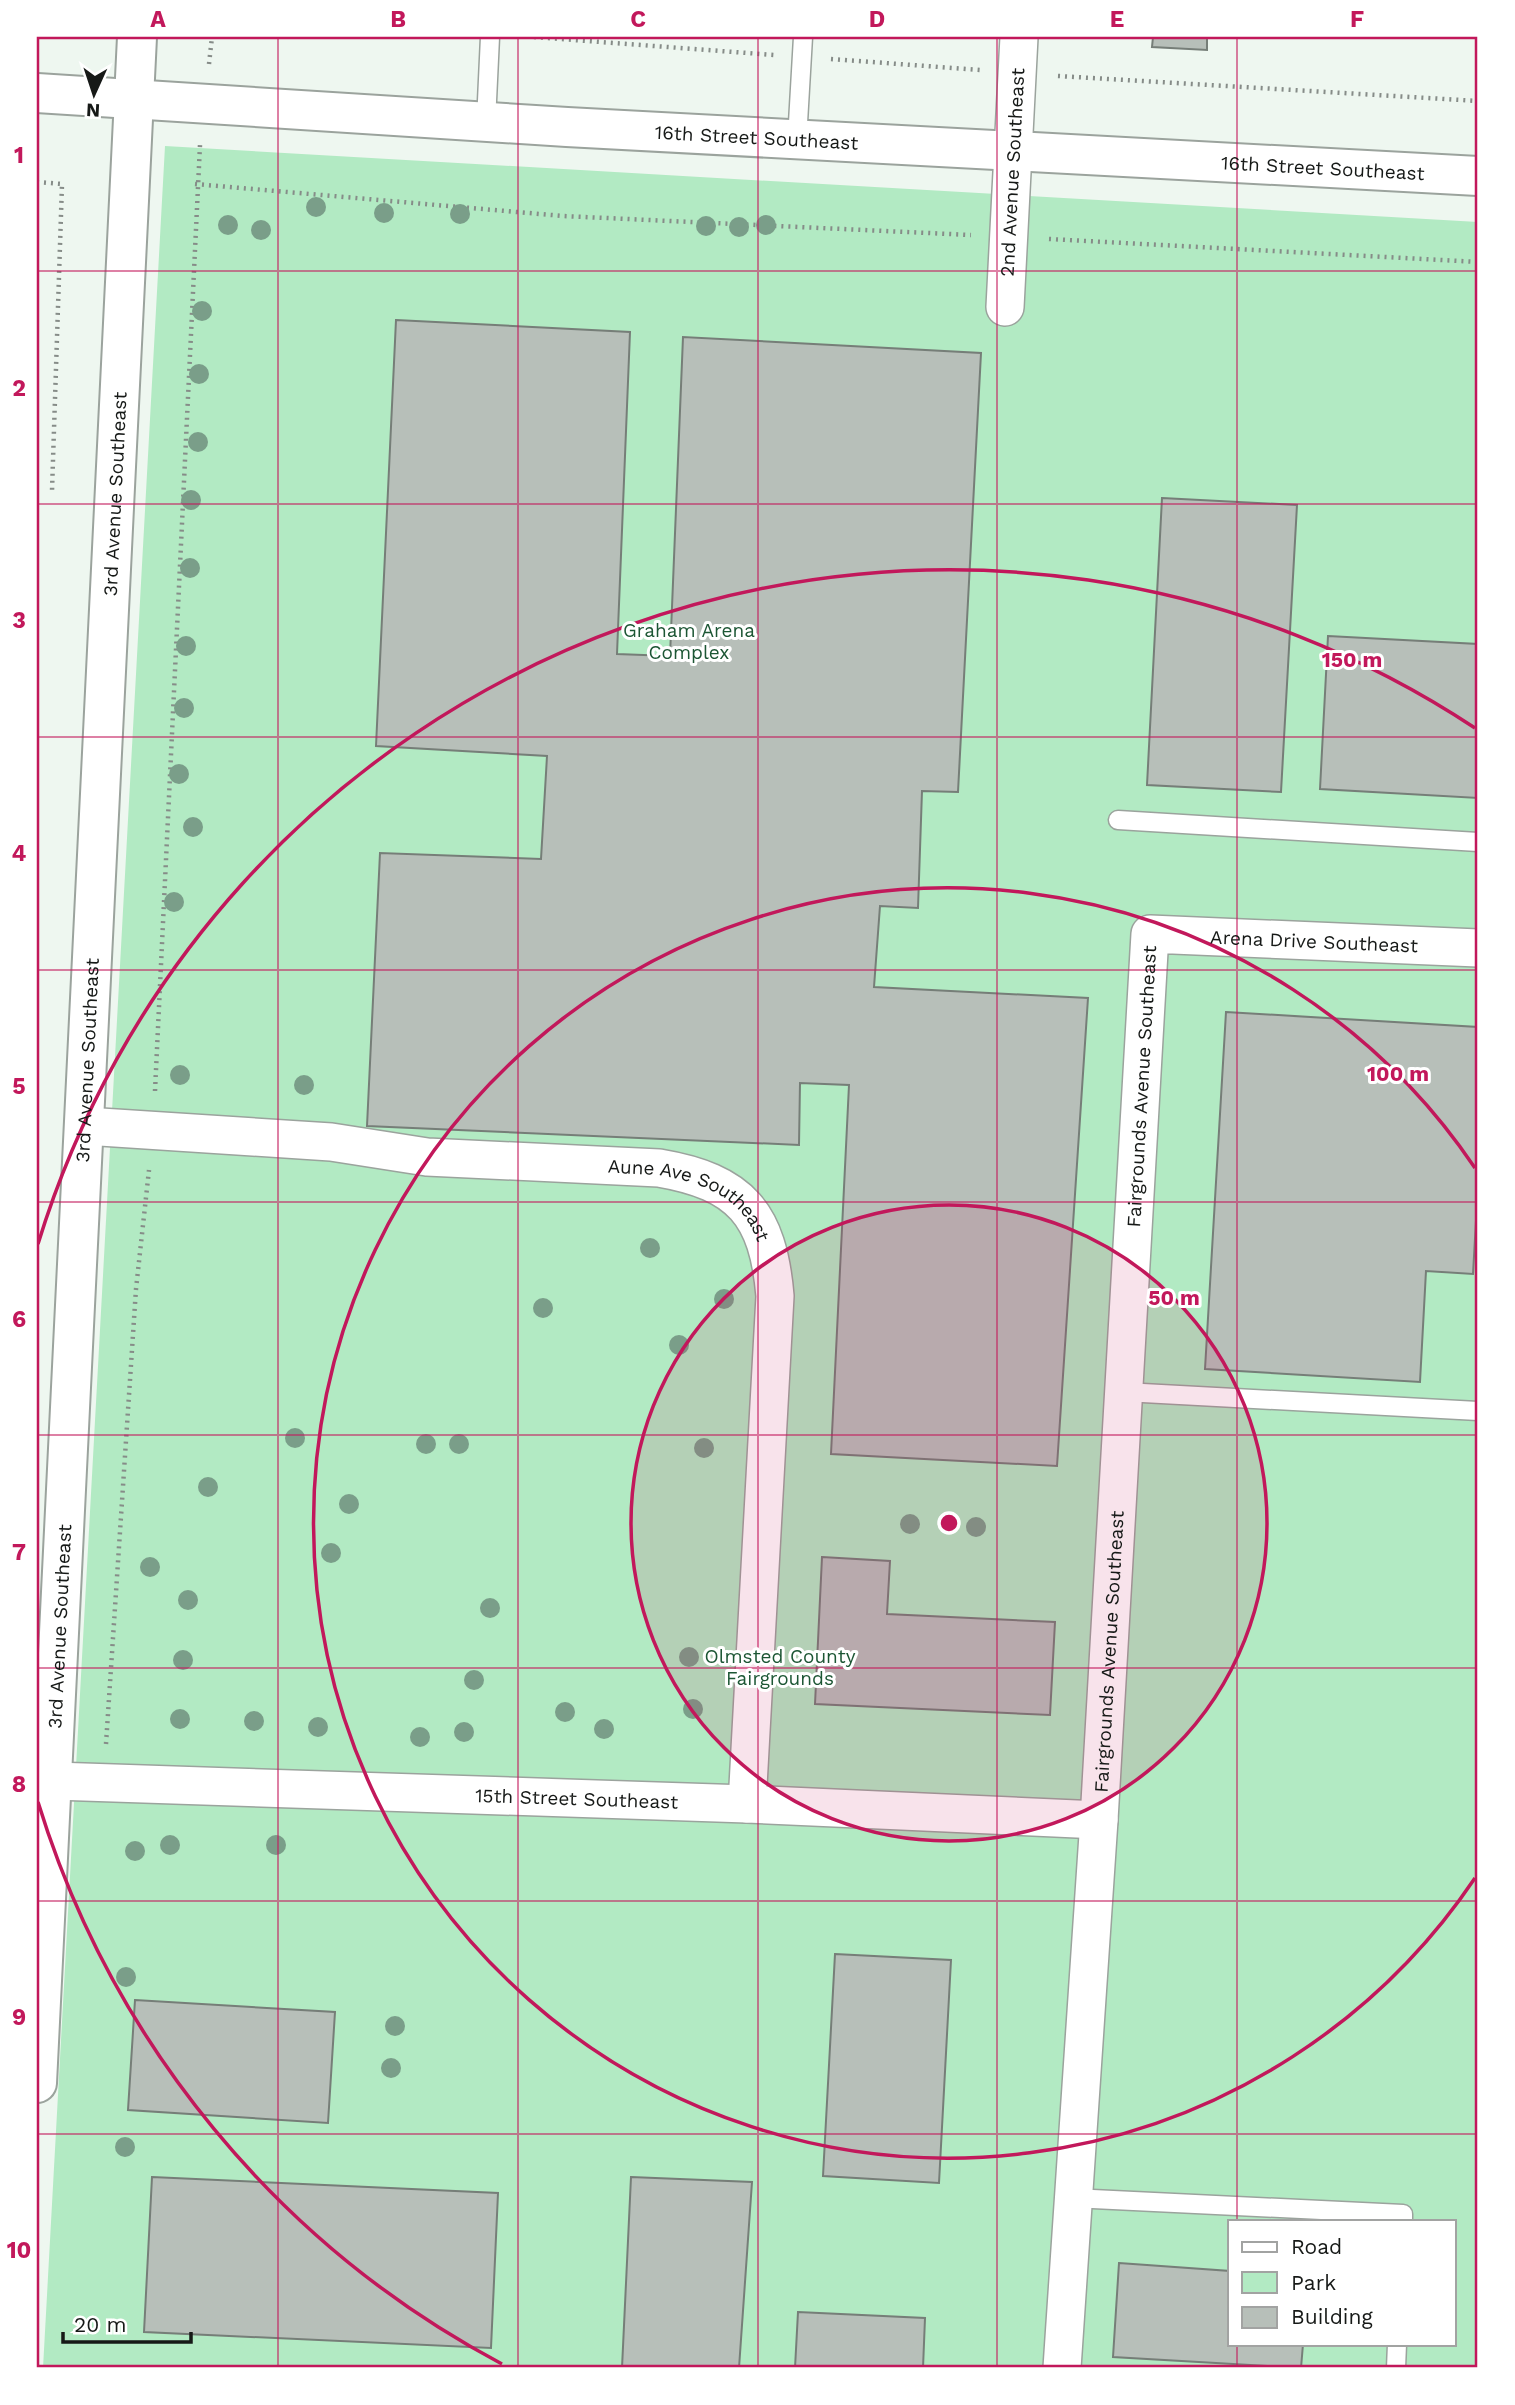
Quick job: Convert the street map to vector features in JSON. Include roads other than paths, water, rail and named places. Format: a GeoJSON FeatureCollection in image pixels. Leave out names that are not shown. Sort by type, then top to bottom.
{"type":"FeatureCollection","features":[{"type":"Feature","properties":{"kind":"main road","name":"3rd Avenue Southeast"},"geometry":{"type":"LineString","coordinates":[[37,2083],[43,1855],[54,1781],[137,37]]}},
{"type":"Feature","properties":{"kind":"main road","name":"16th Street Southeast"},"geometry":{"type":"LineString","coordinates":[[37,93],[797,140],[1478,176]]}},
{"type":"Feature","properties":{"kind":"street","name":"2nd Avenue Southeast"},"geometry":{"type":"LineString","coordinates":[[1005,307],[1018,37]]}},
{"type":"Feature","properties":{"kind":"street","name":"Arena Drive Southeast"},"geometry":{"type":"LineString","coordinates":[[1150,934],[1478,948]]}},
{"type":"Feature","properties":{"kind":"street","name":"Fairgrounds Avenue Southeast"},"geometry":{"type":"LineString","coordinates":[[1062,2368],[1099,1820],[1150,934]]}},
{"type":"Feature","properties":{"kind":"street","name":"Aune Ave Southeast"},"geometry":{"type":"LineString","coordinates":[[85,1126],[331,1142],[427,1157],[659,1168],[692,1174],[722,1186],[745,1207],[764,1233],[772,1261],[775,1296],[747,1804]]}},
{"type":"Feature","properties":{"kind":"street","name":"15th Street Southeast"},"geometry":{"type":"LineString","coordinates":[[54,1781],[747,1804],[1099,1820]]}},
{"type":"Feature","properties":{"kind":"lane"},"geometry":{"type":"LineString","coordinates":[[486,122],[490,37]]}},
{"type":"Feature","properties":{"kind":"lane"},"geometry":{"type":"LineString","coordinates":[[797,140],[803,37]]}},
{"type":"Feature","properties":{"kind":"lane"},"geometry":{"type":"LineString","coordinates":[[1118,820],[1478,842]]}},
{"type":"Feature","properties":{"kind":"lane"},"geometry":{"type":"LineString","coordinates":[[1124,1392],[1478,1411]]}},
{"type":"Feature","properties":{"kind":"lane"},"geometry":{"type":"LineString","coordinates":[[1072,2198],[1403,2214],[1403,2220]]}},
{"type":"Feature","properties":{"kind":"lane"},"geometry":{"type":"LineString","coordinates":[[1396,2368],[1397,2346]]}},
{"type":"Feature","properties":{"kind":"park label","name":"Graham Arena Complex"},"geometry":{"type":"Point","coordinates":[689,641]}},
{"type":"Feature","properties":{"kind":"park label","name":"Olmsted County Fairgrounds"},"geometry":{"type":"Point","coordinates":[780,1667]}}]}
